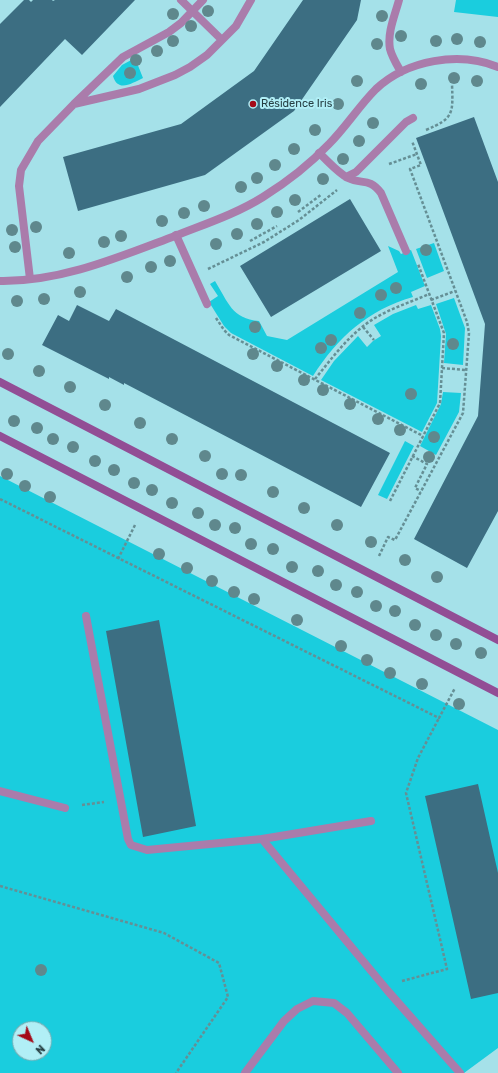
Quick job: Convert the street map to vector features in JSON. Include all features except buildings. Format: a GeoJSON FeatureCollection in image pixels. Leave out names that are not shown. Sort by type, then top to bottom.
{"type":"FeatureCollection","features":[{"type":"Feature","properties":{"kind":"main road"},"geometry":{"type":"LineString","coordinates":[[0,382],[498,640]]}},
{"type":"Feature","properties":{"kind":"main road"},"geometry":{"type":"LineString","coordinates":[[0,436],[498,693]]}},
{"type":"Feature","properties":{"kind":"street"},"geometry":{"type":"LineString","coordinates":[[181,0],[222,40]]}},
{"type":"Feature","properties":{"kind":"street"},"geometry":{"type":"LineString","coordinates":[[30,279],[19,186],[21,170],[38,141],[123,57],[169,32],[181,23],[203,0]]}},
{"type":"Feature","properties":{"kind":"street"},"geometry":{"type":"LineString","coordinates":[[74,104],[139,89],[175,75],[190,67],[201,59],[236,26],[251,0]]}},
{"type":"Feature","properties":{"kind":"street"},"geometry":{"type":"LineString","coordinates":[[399,0],[390,32],[389,43],[390,51],[401,72]]}},
{"type":"Feature","properties":{"kind":"street"},"geometry":{"type":"LineString","coordinates":[[0,281],[30,279],[64,273],[95,265],[238,211],[263,197],[319,154],[343,129],[376,90],[393,76],[410,67],[444,60],[465,60],[498,67]]}},
{"type":"Feature","properties":{"kind":"street"},"geometry":{"type":"LineString","coordinates":[[346,177],[356,172],[406,122],[413,118]]}},
{"type":"Feature","properties":{"kind":"street"},"geometry":{"type":"LineString","coordinates":[[319,154],[346,177],[371,183],[377,187],[406,251]]}},
{"type":"Feature","properties":{"kind":"street"},"geometry":{"type":"LineString","coordinates":[[176,235],[207,304]]}},
{"type":"Feature","properties":{"kind":"street"},"geometry":{"type":"LineString","coordinates":[[86,616],[128,839],[131,845],[147,850],[262,839],[371,821]]}},
{"type":"Feature","properties":{"kind":"street"},"geometry":{"type":"LineString","coordinates":[[0,791],[65,808]]}},
{"type":"Feature","properties":{"kind":"street"},"geometry":{"type":"LineString","coordinates":[[262,839],[387,990],[460,1073]]}},
{"type":"Feature","properties":{"kind":"street"},"geometry":{"type":"LineString","coordinates":[[245,1073],[284,1021],[297,1009],[313,1001],[334,1002],[348,1013],[398,1073]]}},
{"type":"Feature","properties":{"kind":"path"},"geometry":{"type":"LineString","coordinates":[[424,130],[442,123],[450,115],[453,103],[452,84]]}},
{"type":"Feature","properties":{"kind":"path"},"geometry":{"type":"LineString","coordinates":[[379,556],[388,537],[395,540],[463,413],[468,327],[410,169],[421,165],[412,139]]}},
{"type":"Feature","properties":{"kind":"path"},"geometry":{"type":"LineString","coordinates":[[386,166],[417,154]]}},
{"type":"Feature","properties":{"kind":"path"},"geometry":{"type":"LineString","coordinates":[[223,262],[264,242],[299,220],[339,188],[346,177]]}},
{"type":"Feature","properties":{"kind":"path"},"geometry":{"type":"LineString","coordinates":[[298,212],[322,194]]}},
{"type":"Feature","properties":{"kind":"path"},"geometry":{"type":"LineString","coordinates":[[250,241],[277,226]]}},
{"type":"Feature","properties":{"kind":"path"},"geometry":{"type":"LineString","coordinates":[[390,500],[440,403],[444,333],[413,249],[406,251]]}},
{"type":"Feature","properties":{"kind":"path"},"geometry":{"type":"LineString","coordinates":[[431,300],[455,291]]}},
{"type":"Feature","properties":{"kind":"path"},"geometry":{"type":"LineString","coordinates":[[315,379],[338,351],[362,327],[388,311],[429,294]]}},
{"type":"Feature","properties":{"kind":"path"},"geometry":{"type":"LineString","coordinates":[[207,304],[224,330],[229,334],[423,436]]}},
{"type":"Feature","properties":{"kind":"path"},"geometry":{"type":"LineString","coordinates":[[362,327],[374,340]]}},
{"type":"Feature","properties":{"kind":"path"},"geometry":{"type":"LineString","coordinates":[[442,368],[466,370]]}},
{"type":"Feature","properties":{"kind":"path"},"geometry":{"type":"LineString","coordinates":[[412,456],[427,464],[415,488],[421,491]]}},
{"type":"Feature","properties":{"kind":"path"},"geometry":{"type":"LineString","coordinates":[[0,499],[439,718]]}},
{"type":"Feature","properties":{"kind":"path"},"geometry":{"type":"LineString","coordinates":[[118,559],[142,510]]}},
{"type":"Feature","properties":{"kind":"path"},"geometry":{"type":"LineString","coordinates":[[387,990],[396,982],[447,969],[406,793],[418,758],[462,675]]}},
{"type":"Feature","properties":{"kind":"path"},"geometry":{"type":"LineString","coordinates":[[65,808],[111,800]]}},
{"type":"Feature","properties":{"kind":"path"},"geometry":{"type":"LineString","coordinates":[[0,886],[164,933],[219,963],[228,997],[176,1073]]}},
{"type":"Feature","properties":{"kind":"shaded area"},"geometry":{"type":"Polygon","coordinates":[[[456,0],[498,0],[498,17],[454,12],[456,0]]]}},
{"type":"Feature","properties":{"kind":"shaded area"},"geometry":{"type":"Polygon","coordinates":[[[135,58],[143,78],[126,85],[118,84],[113,76],[122,65],[135,58]]]}},
{"type":"Feature","properties":{"kind":"shaded area"},"geometry":{"type":"Polygon","coordinates":[[[434,243],[444,271],[427,278],[416,249],[434,243]]]}},
{"type":"Feature","properties":{"kind":"shaded area"},"geometry":{"type":"Polygon","coordinates":[[[388,246],[399,251],[401,254],[411,250],[425,286],[411,292],[413,297],[382,309],[368,317],[344,337],[313,376],[231,333],[224,326],[209,302],[218,296],[210,284],[215,281],[232,308],[237,313],[250,320],[259,321],[267,336],[287,340],[398,272],[388,246]]]}},
{"type":"Feature","properties":{"kind":"shaded area"},"geometry":{"type":"Polygon","coordinates":[[[454,298],[465,328],[463,365],[444,363],[446,334],[436,304],[454,298]]]}},
{"type":"Feature","properties":{"kind":"shaded area"},"geometry":{"type":"Polygon","coordinates":[[[416,305],[418,309],[431,305],[441,336],[437,403],[422,432],[321,380],[334,361],[358,336],[367,347],[381,336],[374,325],[393,314],[416,305]]]}},
{"type":"Feature","properties":{"kind":"shaded area"},"geometry":{"type":"Polygon","coordinates":[[[443,392],[461,393],[459,412],[436,455],[420,446],[441,404],[443,392]]]}},
{"type":"Feature","properties":{"kind":"shaded area"},"geometry":{"type":"Polygon","coordinates":[[[405,441],[414,446],[387,499],[378,495],[405,441]]]}},
{"type":"Feature","properties":{"kind":"shaded area"},"geometry":{"type":"Polygon","coordinates":[[[0,476],[498,730],[498,1048],[464,1073],[0,1073],[0,476]]]}},
{"type":"Feature","properties":{"kind":"place","name":"Résidence Iris"},"geometry":{"type":"Point","coordinates":[253,104]}}]}
